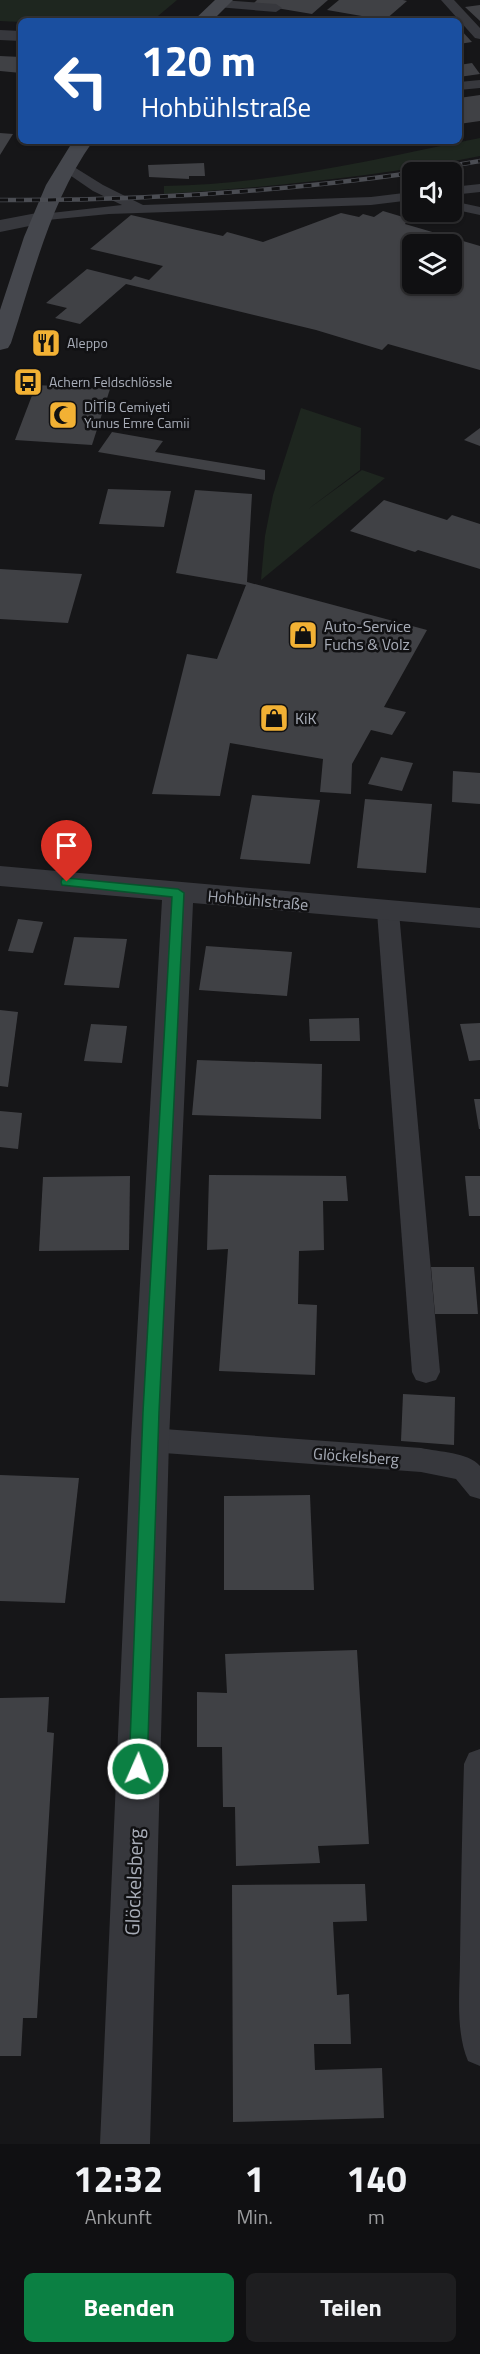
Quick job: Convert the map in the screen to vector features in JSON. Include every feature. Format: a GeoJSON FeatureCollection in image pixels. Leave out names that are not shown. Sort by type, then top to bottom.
{"type":"FeatureCollection","features":[{"type":"Feature","properties":{"kind":"street"},"geometry":{"type":"LineString","coordinates":[[205,18],[223,2]]}},
{"type":"Feature","properties":{"kind":"street"},"geometry":{"type":"LineString","coordinates":[[0,35],[18,36]]}},
{"type":"Feature","properties":{"kind":"street"},"geometry":{"type":"LineString","coordinates":[[0,344],[7,302],[47,201],[81,144]]}},
{"type":"Feature","properties":{"kind":"street"},"geometry":{"type":"LineString","coordinates":[[0,226],[42,218]]}},
{"type":"Feature","properties":{"kind":"street","name":"Hohbühlstraße"},"geometry":{"type":"LineString","coordinates":[[0,876],[388,912],[480,918]]}},
{"type":"Feature","properties":{"kind":"street","name":"Glöckelsberg"},"geometry":{"type":"LineString","coordinates":[[125,2144],[150,1440],[178,893]]}},
{"type":"Feature","properties":{"kind":"lane"},"geometry":{"type":"LineString","coordinates":[[447,0],[480,35]]}},
{"type":"Feature","properties":{"kind":"lane"},"geometry":{"type":"LineString","coordinates":[[223,2],[276,8]]}},
{"type":"Feature","properties":{"kind":"lane"},"geometry":{"type":"LineString","coordinates":[[462,86],[479,84]]}},
{"type":"Feature","properties":{"kind":"lane"},"geometry":{"type":"LineString","coordinates":[[66,166],[98,188],[139,208]]}},
{"type":"Feature","properties":{"kind":"lane"},"geometry":{"type":"LineString","coordinates":[[462,190],[480,188]]}},
{"type":"Feature","properties":{"kind":"lane"},"geometry":{"type":"LineString","coordinates":[[42,218],[139,208],[241,207],[371,201],[402,197]]}},
{"type":"Feature","properties":{"kind":"lane"},"geometry":{"type":"LineString","coordinates":[[371,201],[402,203]]}},
{"type":"Feature","properties":{"kind":"lane"},"geometry":{"type":"LineString","coordinates":[[462,207],[480,211]]}},
{"type":"Feature","properties":{"kind":"lane"},"geometry":{"type":"LineString","coordinates":[[388,912],[426,1372]]}},
{"type":"Feature","properties":{"kind":"lane","name":"Glöckelsberg"},"geometry":{"type":"LineString","coordinates":[[150,1440],[421,1460],[465,1469],[480,1487]]}},
{"type":"Feature","properties":{"kind":"lane"},"geometry":{"type":"LineString","coordinates":[[480,1764],[477,1862],[477,2019],[480,2049]]}},
{"type":"Feature","properties":{"kind":"shaded area"},"geometry":{"type":"Polygon","coordinates":[[[0,0],[177,0],[156,18],[18,18],[18,22],[0,21],[0,0]]]}},
{"type":"Feature","properties":{"kind":"shaded area"},"geometry":{"type":"Polygon","coordinates":[[[480,138],[480,156],[447,162],[402,162],[402,170],[322,180],[164,194],[164,186],[204,185],[283,176],[450,144],[462,144],[462,142],[480,138]]]}},
{"type":"Feature","properties":{"kind":"shaded area"},"geometry":{"type":"Polygon","coordinates":[[[301,408],[361,428],[360,470],[307,510],[362,470],[385,478],[261,580],[265,536],[273,495],[301,408]]]}},
{"type":"Feature","properties":{"kind":"building"},"geometry":{"type":"Polygon","coordinates":[[[257,0],[328,0],[312,14],[253,4],[257,0]]]}},
{"type":"Feature","properties":{"kind":"building"},"geometry":{"type":"Polygon","coordinates":[[[339,0],[407,1],[387,18],[373,18],[327,10],[339,0]]]}},
{"type":"Feature","properties":{"kind":"building"},"geometry":{"type":"Polygon","coordinates":[[[480,5],[480,21],[465,7],[480,5]]]}},
{"type":"Feature","properties":{"kind":"building"},"geometry":{"type":"Polygon","coordinates":[[[462,31],[472,42],[462,44],[462,31]]]}},
{"type":"Feature","properties":{"kind":"building"},"geometry":{"type":"Polygon","coordinates":[[[0,56],[18,57],[18,73],[0,71],[0,56]]]}},
{"type":"Feature","properties":{"kind":"building"},"geometry":{"type":"Polygon","coordinates":[[[472,63],[480,74],[462,77],[462,65],[472,63]]]}},
{"type":"Feature","properties":{"kind":"building"},"geometry":{"type":"Polygon","coordinates":[[[480,95],[480,121],[462,124],[462,98],[480,95]]]}},
{"type":"Feature","properties":{"kind":"building"},"geometry":{"type":"Polygon","coordinates":[[[0,133],[13,134],[0,155],[0,133]]]}},
{"type":"Feature","properties":{"kind":"building"},"geometry":{"type":"Polygon","coordinates":[[[204,163],[205,176],[189,176],[189,179],[149,177],[148,165],[204,163]]]}},
{"type":"Feature","properties":{"kind":"building"},"geometry":{"type":"Polygon","coordinates":[[[383,211],[402,217],[402,222],[406,222],[405,224],[439,234],[402,234],[402,294],[462,294],[462,241],[480,246],[480,370],[388,344],[382,350],[316,330],[126,284],[80,324],[55,318],[67,308],[46,303],[87,269],[131,280],[135,276],[149,280],[163,266],[90,249],[131,215],[223,236],[227,232],[263,242],[341,213],[359,217],[363,214],[374,217],[383,211]]]}},
{"type":"Feature","properties":{"kind":"building","name":"DİTİB Cemiyeti Yunus Emre Camii"},"geometry":{"type":"Polygon","coordinates":[[[36,385],[110,389],[92,445],[15,440],[36,385]]]}},
{"type":"Feature","properties":{"kind":"building"},"geometry":{"type":"Polygon","coordinates":[[[480,428],[480,446],[464,440],[480,428]]]}},
{"type":"Feature","properties":{"kind":"building"},"geometry":{"type":"Polygon","coordinates":[[[112,432],[163,441],[155,452],[265,470],[265,480],[98,452],[112,432]]]}},
{"type":"Feature","properties":{"kind":"building"},"geometry":{"type":"Polygon","coordinates":[[[108,489],[171,491],[164,527],[99,524],[108,489]]]}},
{"type":"Feature","properties":{"kind":"building"},"geometry":{"type":"Polygon","coordinates":[[[195,490],[252,494],[247,582],[427,630],[384,707],[406,712],[392,735],[371,730],[352,764],[351,794],[320,792],[323,759],[230,743],[220,796],[152,794],[187,654],[217,659],[246,585],[176,573],[195,490]]]}},
{"type":"Feature","properties":{"kind":"building"},"geometry":{"type":"Polygon","coordinates":[[[384,500],[447,520],[452,515],[480,524],[480,569],[418,550],[415,552],[350,531],[384,500]]]}},
{"type":"Feature","properties":{"kind":"building"},"geometry":{"type":"Polygon","coordinates":[[[0,569],[82,574],[68,623],[0,619],[0,569]]]}},
{"type":"Feature","properties":{"kind":"building"},"geometry":{"type":"Polygon","coordinates":[[[381,757],[413,763],[402,791],[368,784],[381,757]]]}},
{"type":"Feature","properties":{"kind":"building"},"geometry":{"type":"Polygon","coordinates":[[[453,771],[480,773],[480,804],[452,802],[453,771]]]}},
{"type":"Feature","properties":{"kind":"building"},"geometry":{"type":"Polygon","coordinates":[[[252,795],[320,800],[310,864],[240,859],[252,795]]]}},
{"type":"Feature","properties":{"kind":"building"},"geometry":{"type":"Polygon","coordinates":[[[365,799],[432,804],[426,873],[357,868],[365,799]]]}},
{"type":"Feature","properties":{"kind":"building"},"geometry":{"type":"Polygon","coordinates":[[[18,919],[43,922],[33,953],[8,951],[18,919]]]}},
{"type":"Feature","properties":{"kind":"building"},"geometry":{"type":"Polygon","coordinates":[[[74,937],[127,939],[119,988],[64,985],[74,937]]]}},
{"type":"Feature","properties":{"kind":"building"},"geometry":{"type":"Polygon","coordinates":[[[206,946],[292,952],[287,996],[199,990],[206,946]]]}},
{"type":"Feature","properties":{"kind":"building"},"geometry":{"type":"Polygon","coordinates":[[[0,1010],[18,1012],[8,1087],[0,1086],[0,1010]]]}},
{"type":"Feature","properties":{"kind":"building"},"geometry":{"type":"Polygon","coordinates":[[[359,1018],[360,1041],[310,1041],[309,1019],[359,1018]]]}},
{"type":"Feature","properties":{"kind":"building"},"geometry":{"type":"Polygon","coordinates":[[[480,1023],[480,1060],[469,1061],[460,1024],[480,1023]]]}},
{"type":"Feature","properties":{"kind":"building"},"geometry":{"type":"Polygon","coordinates":[[[91,1024],[127,1026],[122,1063],[84,1061],[91,1024]]]}},
{"type":"Feature","properties":{"kind":"building"},"geometry":{"type":"Polygon","coordinates":[[[197,1060],[322,1064],[321,1119],[192,1115],[197,1060]]]}},
{"type":"Feature","properties":{"kind":"building"},"geometry":{"type":"Polygon","coordinates":[[[474,1099],[480,1099],[480,1129],[479,1129],[474,1099]]]}},
{"type":"Feature","properties":{"kind":"building"},"geometry":{"type":"Polygon","coordinates":[[[0,1111],[22,1113],[18,1149],[0,1147],[0,1111]]]}},
{"type":"Feature","properties":{"kind":"building"},"geometry":{"type":"Polygon","coordinates":[[[209,1175],[346,1176],[348,1201],[323,1201],[324,1250],[299,1251],[298,1304],[317,1305],[315,1375],[219,1371],[228,1249],[207,1250],[209,1175]]]}},
{"type":"Feature","properties":{"kind":"building"},"geometry":{"type":"Polygon","coordinates":[[[130,1176],[129,1250],[39,1251],[43,1177],[130,1176]]]}},
{"type":"Feature","properties":{"kind":"building"},"geometry":{"type":"Polygon","coordinates":[[[465,1176],[480,1176],[480,1216],[469,1216],[465,1176]]]}},
{"type":"Feature","properties":{"kind":"building"},"geometry":{"type":"Polygon","coordinates":[[[431,1267],[474,1267],[478,1314],[435,1314],[431,1267]]]}},
{"type":"Feature","properties":{"kind":"building"},"geometry":{"type":"Polygon","coordinates":[[[403,1394],[455,1397],[454,1445],[401,1441],[403,1394]]]}},
{"type":"Feature","properties":{"kind":"building"},"geometry":{"type":"Polygon","coordinates":[[[0,1475],[79,1478],[65,1603],[0,1601],[0,1475]]]}},
{"type":"Feature","properties":{"kind":"building"},"geometry":{"type":"Polygon","coordinates":[[[310,1495],[314,1590],[224,1590],[224,1496],[310,1495]]]}},
{"type":"Feature","properties":{"kind":"building"},"geometry":{"type":"Polygon","coordinates":[[[357,1650],[369,1844],[318,1846],[320,1863],[236,1866],[235,1807],[223,1807],[222,1747],[197,1747],[197,1692],[227,1693],[225,1654],[357,1650]]]}},
{"type":"Feature","properties":{"kind":"building"},"geometry":{"type":"Polygon","coordinates":[[[49,1697],[47,1732],[54,1733],[37,2018],[23,2018],[21,2056],[0,2056],[0,1698],[49,1697]]]}},
{"type":"Feature","properties":{"kind":"building"},"geometry":{"type":"Polygon","coordinates":[[[365,1884],[367,1921],[333,1922],[337,1995],[349,1994],[351,2044],[314,2044],[315,2070],[382,2068],[384,2118],[233,2122],[232,1885],[365,1884]]]}},
{"type":"Feature","properties":{"kind":"railway"},"geometry":{"type":"LineString","coordinates":[[462,164],[480,161]]}},
{"type":"Feature","properties":{"kind":"railway"},"geometry":{"type":"LineString","coordinates":[[0,200],[103,199],[206,194],[402,174]]}},
{"type":"Feature","properties":{"kind":"place","name":"Aleppo"},"geometry":{"type":"Point","coordinates":[46,343]}},
{"type":"Feature","properties":{"kind":"place","name":"Achern Feldschlössle"},"geometry":{"type":"Point","coordinates":[28,382]}},
{"type":"Feature","properties":{"kind":"place","name":"DİTİB Cemiyeti Yunus Emre Camii"},"geometry":{"type":"Point","coordinates":[63,415]}},
{"type":"Feature","properties":{"kind":"place","name":"Auto-Service Fuchs & Volz"},"geometry":{"type":"Point","coordinates":[303,635]}},
{"type":"Feature","properties":{"kind":"place","name":"KiK"},"geometry":{"type":"Point","coordinates":[274,718]}},
{"type":"Feature","properties":{"kind":"route"},"geometry":{"type":"LineString","coordinates":[[67,882],[178,893],[151,1412],[138,1769]]}}]}
